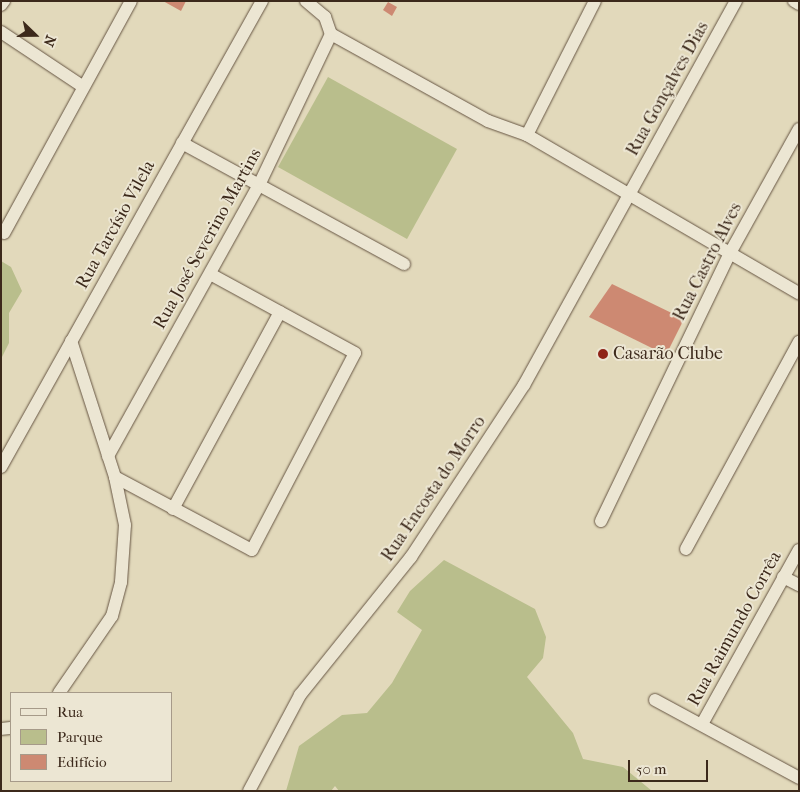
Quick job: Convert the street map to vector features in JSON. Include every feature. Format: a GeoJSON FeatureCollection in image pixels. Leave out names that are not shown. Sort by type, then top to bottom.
{"type":"FeatureCollection","features":[{"type":"Feature","properties":{"kind":"street"},"geometry":{"type":"LineString","coordinates":[[1,5],[4,1]]}},
{"type":"Feature","properties":{"kind":"street"},"geometry":{"type":"LineString","coordinates":[[4,234],[82,86],[131,1]]}},
{"type":"Feature","properties":{"kind":"street","name":"Rua Tarcísio Vilela"},"geometry":{"type":"LineString","coordinates":[[1,467],[262,1]]}},
{"type":"Feature","properties":{"kind":"street"},"geometry":{"type":"LineString","coordinates":[[306,1],[325,17],[331,34],[488,121],[527,134],[799,293]]}},
{"type":"Feature","properties":{"kind":"street"},"geometry":{"type":"LineString","coordinates":[[527,134],[595,1]]}},
{"type":"Feature","properties":{"kind":"street","name":"Rua Gonçalves Dias"},"geometry":{"type":"LineString","coordinates":[[630,195],[736,1]]}},
{"type":"Feature","properties":{"kind":"street"},"geometry":{"type":"LineString","coordinates":[[794,1],[799,4]]}},
{"type":"Feature","properties":{"kind":"street"},"geometry":{"type":"LineString","coordinates":[[1,32],[82,86]]}},
{"type":"Feature","properties":{"kind":"street","name":"Rua José Severino Martins"},"geometry":{"type":"LineString","coordinates":[[108,456],[260,183],[331,34]]}},
{"type":"Feature","properties":{"kind":"street","name":"Rua Castro Alves"},"geometry":{"type":"LineString","coordinates":[[601,521],[730,253],[799,129]]}},
{"type":"Feature","properties":{"kind":"street"},"geometry":{"type":"LineString","coordinates":[[182,143],[260,183],[404,264]]}},
{"type":"Feature","properties":{"kind":"street","name":"Rua Encosta do Morro"},"geometry":{"type":"LineString","coordinates":[[249,791],[300,695],[411,557],[494,432],[630,195]]}},
{"type":"Feature","properties":{"kind":"street"},"geometry":{"type":"LineString","coordinates":[[115,477],[252,550],[355,353],[210,274]]}},
{"type":"Feature","properties":{"kind":"street"},"geometry":{"type":"LineString","coordinates":[[173,509],[280,312]]}},
{"type":"Feature","properties":{"kind":"street"},"geometry":{"type":"LineString","coordinates":[[60,692],[108,627],[116,602],[124,525],[115,477],[71,341]]}},
{"type":"Feature","properties":{"kind":"street"},"geometry":{"type":"LineString","coordinates":[[686,549],[799,342]]}},
{"type":"Feature","properties":{"kind":"street","name":"Rua Raimundo Corrêa"},"geometry":{"type":"LineString","coordinates":[[702,724],[799,550]]}},
{"type":"Feature","properties":{"kind":"street"},"geometry":{"type":"LineString","coordinates":[[784,578],[799,585]]}},
{"type":"Feature","properties":{"kind":"street"},"geometry":{"type":"LineString","coordinates":[[655,700],[799,778]]}},
{"type":"Feature","properties":{"kind":"green space"},"geometry":{"type":"Polygon","coordinates":[[[328,77],[457,149],[407,239],[278,167],[328,77]]]}},
{"type":"Feature","properties":{"kind":"green space"},"geometry":{"type":"Polygon","coordinates":[[[1,261],[11,267],[22,291],[9,313],[9,343],[1,359],[1,261]]]}},
{"type":"Feature","properties":{"kind":"green space"},"geometry":{"type":"Polygon","coordinates":[[[444,560],[535,609],[546,637],[543,658],[527,677],[573,733],[583,759],[623,767],[652,791],[339,791],[335,786],[331,791],[286,791],[299,746],[342,715],[367,713],[392,683],[422,630],[397,612],[410,591],[444,560]]]}},
{"type":"Feature","properties":{"kind":"building"},"geometry":{"type":"Polygon","coordinates":[[[163,1],[186,1],[181,11],[163,1]]]}},
{"type":"Feature","properties":{"kind":"building"},"geometry":{"type":"Polygon","coordinates":[[[388,2],[397,7],[392,16],[383,10],[388,2]]]}},
{"type":"Feature","properties":{"kind":"building"},"geometry":{"type":"Polygon","coordinates":[[[612,284],[684,319],[666,355],[589,317],[612,284]]]}},
{"type":"Feature","properties":{"kind":"place","name":"Casarão Clube"},"geometry":{"type":"Point","coordinates":[603,354]}}]}
